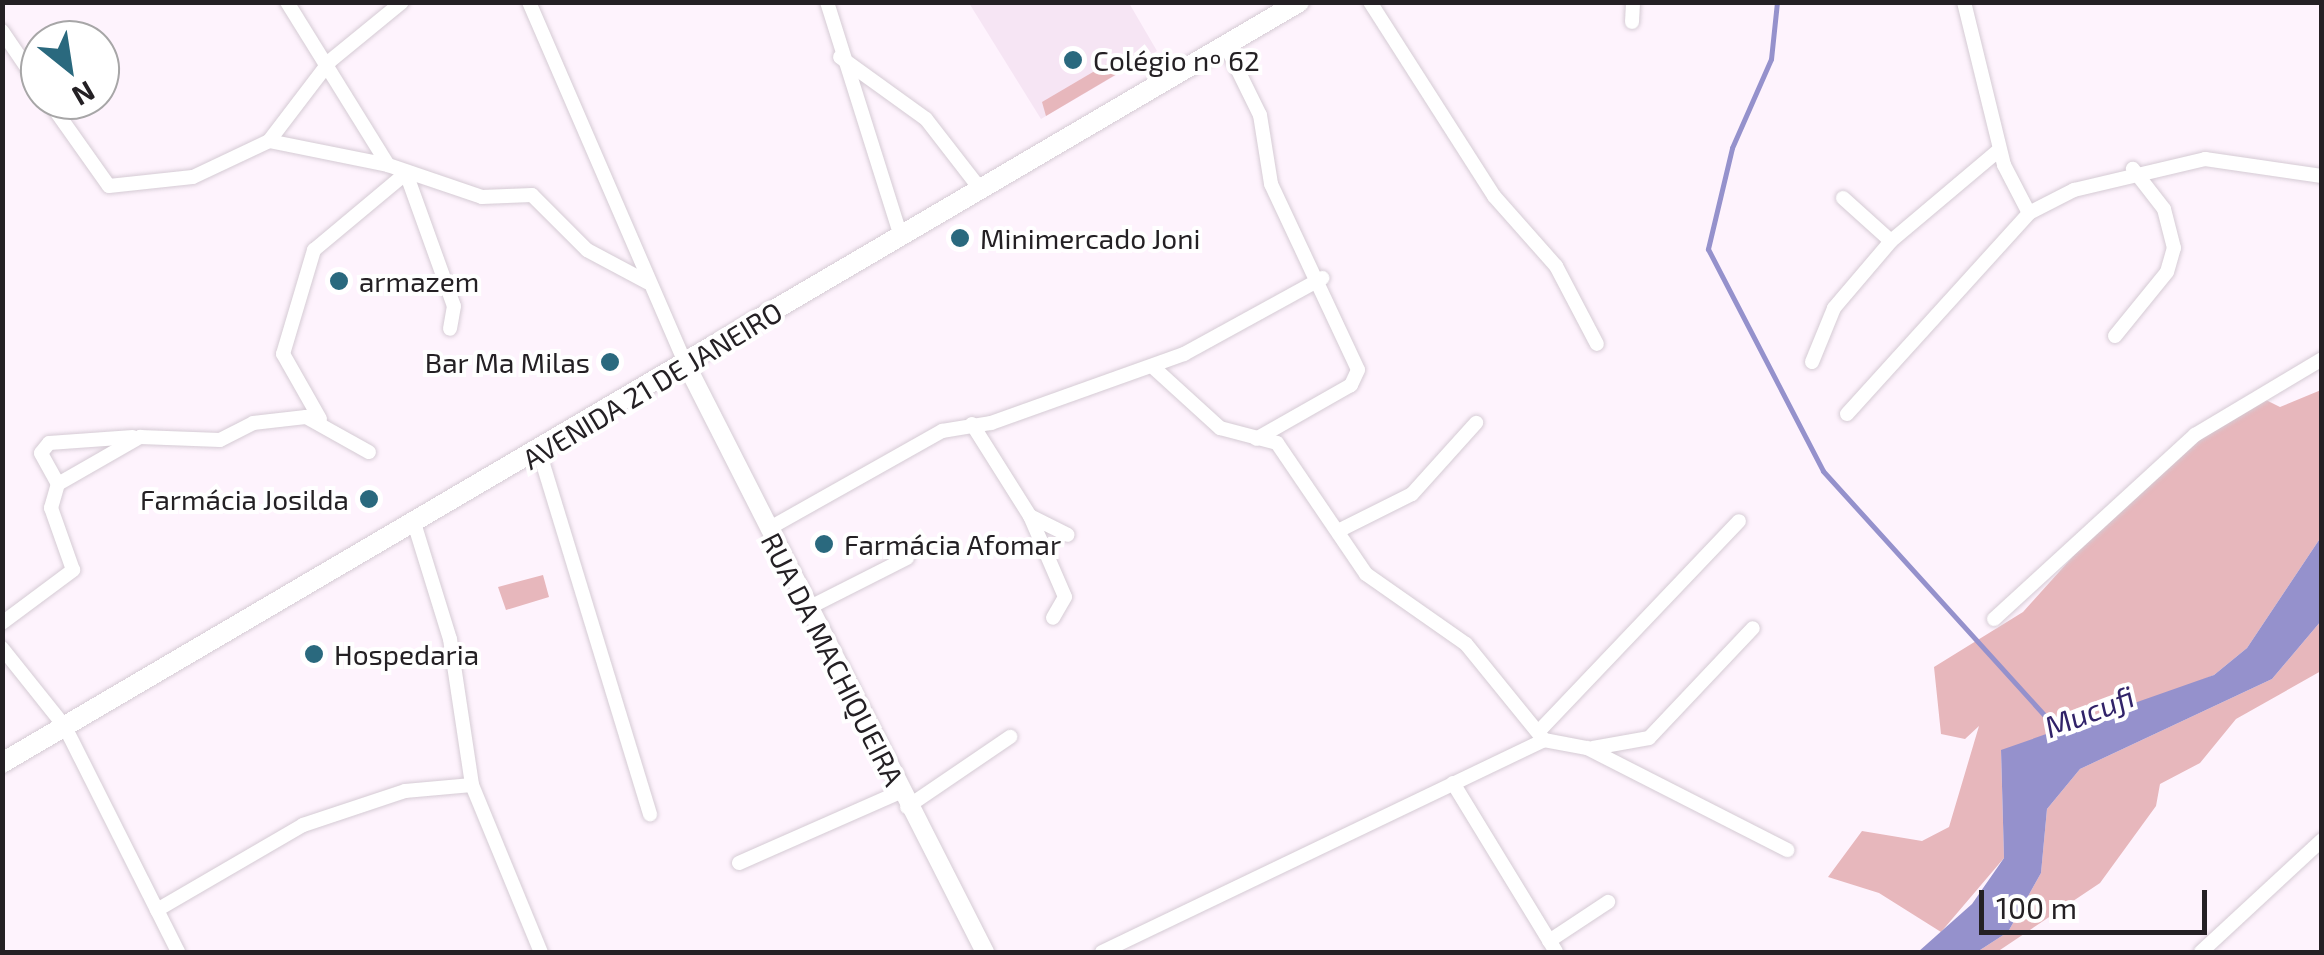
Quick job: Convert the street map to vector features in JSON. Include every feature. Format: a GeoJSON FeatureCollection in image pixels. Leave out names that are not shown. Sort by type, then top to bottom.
{"type":"FeatureCollection","features":[{"type":"Feature","properties":{"kind":"main road","name":"AVENIDA 21 DE JANEIRO"},"geometry":{"type":"LineString","coordinates":[[2,763],[415,526],[1299,2]]}},
{"type":"Feature","properties":{"kind":"street"},"geometry":{"type":"LineString","coordinates":[[287,2],[330,61],[388,165]]}},
{"type":"Feature","properties":{"kind":"street"},"geometry":{"type":"LineString","coordinates":[[62,120],[110,186],[194,176],[269,141],[330,61],[402,2]]}},
{"type":"Feature","properties":{"kind":"street"},"geometry":{"type":"LineString","coordinates":[[530,2],[647,282],[686,364]]}},
{"type":"Feature","properties":{"kind":"street"},"geometry":{"type":"LineString","coordinates":[[1370,2],[1494,196],[1556,266],[1597,344]]}},
{"type":"Feature","properties":{"kind":"street"},"geometry":{"type":"LineString","coordinates":[[1632,22],[1633,2]]}},
{"type":"Feature","properties":{"kind":"street"},"geometry":{"type":"LineString","coordinates":[[1964,2],[2000,150],[2029,214]]}},
{"type":"Feature","properties":{"kind":"street"},"geometry":{"type":"LineString","coordinates":[[826,3],[840,58],[900,238]]}},
{"type":"Feature","properties":{"kind":"street"},"geometry":{"type":"LineString","coordinates":[[2,31],[20,58]]}},
{"type":"Feature","properties":{"kind":"street"},"geometry":{"type":"LineString","coordinates":[[1226,46],[1260,115],[1271,184],[1322,278],[1358,370],[1350,385],[1255,439]]}},
{"type":"Feature","properties":{"kind":"street"},"geometry":{"type":"LineString","coordinates":[[840,58],[926,119],[981,190]]}},
{"type":"Feature","properties":{"kind":"street"},"geometry":{"type":"LineString","coordinates":[[269,141],[388,165],[482,197],[532,195],[587,250],[647,282]]}},
{"type":"Feature","properties":{"kind":"street"},"geometry":{"type":"LineString","coordinates":[[1812,362],[1834,308],[1891,241],[2000,150]]}},
{"type":"Feature","properties":{"kind":"street"},"geometry":{"type":"LineString","coordinates":[[1847,414],[2029,214],[2134,169],[2206,159],[2322,176]]}},
{"type":"Feature","properties":{"kind":"street"},"geometry":{"type":"LineString","coordinates":[[2115,336],[2168,272],[2174,248],[2164,209],[2134,169]]}},
{"type":"Feature","properties":{"kind":"street"},"geometry":{"type":"LineString","coordinates":[[406,173],[454,306],[450,329]]}},
{"type":"Feature","properties":{"kind":"street"},"geometry":{"type":"LineString","coordinates":[[369,452],[320,419],[283,354],[314,250],[406,173]]}},
{"type":"Feature","properties":{"kind":"street"},"geometry":{"type":"LineString","coordinates":[[1843,198],[1891,241]]}},
{"type":"Feature","properties":{"kind":"street"},"geometry":{"type":"LineString","coordinates":[[768,529],[972,424],[1153,367],[1322,278]]}},
{"type":"Feature","properties":{"kind":"street"},"geometry":{"type":"LineString","coordinates":[[1994,619],[2164,460],[2322,359]]}},
{"type":"Feature","properties":{"kind":"street","name":"RUA DA MACHIQUEIRA"},"geometry":{"type":"LineString","coordinates":[[686,364],[904,800],[985,952]]}},
{"type":"Feature","properties":{"kind":"street"},"geometry":{"type":"LineString","coordinates":[[1153,367],[1220,428],[1277,443],[1340,530],[1366,574],[1466,644],[1542,734],[1587,748],[1787,850]]}},
{"type":"Feature","properties":{"kind":"street"},"geometry":{"type":"LineString","coordinates":[[2,623],[74,570],[52,508],[58,484],[41,453],[49,442],[140,436],[220,440],[253,422],[320,419]]}},
{"type":"Feature","properties":{"kind":"street"},"geometry":{"type":"LineString","coordinates":[[972,424],[1030,516],[1065,596],[1053,618]]}},
{"type":"Feature","properties":{"kind":"street"},"geometry":{"type":"LineString","coordinates":[[1340,530],[1412,494],[1476,424]]}},
{"type":"Feature","properties":{"kind":"street"},"geometry":{"type":"LineString","coordinates":[[58,484],[140,436]]}},
{"type":"Feature","properties":{"kind":"street"},"geometry":{"type":"LineString","coordinates":[[539,452],[650,814]]}},
{"type":"Feature","properties":{"kind":"street"},"geometry":{"type":"LineString","coordinates":[[1030,516],[1068,535]]}},
{"type":"Feature","properties":{"kind":"street"},"geometry":{"type":"LineString","coordinates":[[1102,952],[1453,783],[1542,734],[1739,521]]}},
{"type":"Feature","properties":{"kind":"street"},"geometry":{"type":"LineString","coordinates":[[415,526],[450,639],[472,785],[541,952]]}},
{"type":"Feature","properties":{"kind":"street"},"geometry":{"type":"LineString","coordinates":[[808,608],[907,558]]}},
{"type":"Feature","properties":{"kind":"street"},"geometry":{"type":"LineString","coordinates":[[1587,748],[1620,750],[1649,738],[1752,628]]}},
{"type":"Feature","properties":{"kind":"street"},"geometry":{"type":"LineString","coordinates":[[2,648],[65,727],[178,952]]}},
{"type":"Feature","properties":{"kind":"street"},"geometry":{"type":"LineString","coordinates":[[739,864],[904,800],[1010,736]]}},
{"type":"Feature","properties":{"kind":"street"},"geometry":{"type":"LineString","coordinates":[[1453,783],[1553,947],[1608,902]]}},
{"type":"Feature","properties":{"kind":"street"},"geometry":{"type":"LineString","coordinates":[[157,910],[303,825],[405,790],[472,785]]}},
{"type":"Feature","properties":{"kind":"street"},"geometry":{"type":"LineString","coordinates":[[2201,952],[2322,840]]}},
{"type":"Feature","properties":{"kind":"street"},"geometry":{"type":"LineString","coordinates":[[1135,936],[1144,952]]}},
{"type":"Feature","properties":{"kind":"shaded area","name":"Colégio nº 62"},"geometry":{"type":"Polygon","coordinates":[[[969,3],[1129,3],[1157,51],[1041,119],[969,3]]]}},
{"type":"Feature","properties":{"kind":"shaded area"},"geometry":{"type":"Polygon","coordinates":[[[1110,62],[1122,71],[1046,116],[1042,102],[1110,62]]]}},
{"type":"Feature","properties":{"kind":"shaded area"},"geometry":{"type":"Polygon","coordinates":[[[2321,390],[2321,537],[2247,648],[2214,675],[2152,702],[2001,751],[2004,858],[1941,932],[1879,893],[1828,877],[1862,831],[1922,841],[1949,827],[1979,726],[1965,739],[1941,734],[1934,667],[2023,612],[2149,472],[2262,398],[2280,407],[2321,390]]]}},
{"type":"Feature","properties":{"kind":"shaded area"},"geometry":{"type":"Polygon","coordinates":[[[2321,537],[2321,621],[2272,679],[2080,769],[2047,809],[2041,873],[2008,932],[1977,952],[1918,952],[1972,904],[2004,858],[2001,750],[2214,675],[2247,648],[2321,537]]]}},
{"type":"Feature","properties":{"kind":"shaded area"},"geometry":{"type":"Polygon","coordinates":[[[543,575],[549,597],[506,610],[498,587],[543,575]]]}},
{"type":"Feature","properties":{"kind":"shaded area"},"geometry":{"type":"Polygon","coordinates":[[[2321,621],[2321,671],[2236,719],[2200,763],[2160,784],[2156,806],[2100,883],[1997,952],[1977,952],[2008,932],[2041,873],[2047,809],[2080,769],[2272,679],[2321,621]]]}},
{"type":"Feature","properties":{"kind":"waterway","name":"Mucufi"},"geometry":{"type":"LineString","coordinates":[[1777,2],[1771,59],[1732,148],[1708,249],[1823,471],[2062,735]]}},
{"type":"Feature","properties":{"kind":"place","name":"Colégio nº 62"},"geometry":{"type":"Point","coordinates":[1073,60]}},
{"type":"Feature","properties":{"kind":"place","name":"Minimercado Joni"},"geometry":{"type":"Point","coordinates":[960,238]}},
{"type":"Feature","properties":{"kind":"place","name":"armazem"},"geometry":{"type":"Point","coordinates":[339,281]}},
{"type":"Feature","properties":{"kind":"place","name":"Bar Ma Milas"},"geometry":{"type":"Point","coordinates":[610,362]}},
{"type":"Feature","properties":{"kind":"place","name":"Farmácia Josilda"},"geometry":{"type":"Point","coordinates":[369,499]}},
{"type":"Feature","properties":{"kind":"place","name":"Farmácia Afomar"},"geometry":{"type":"Point","coordinates":[824,544]}},
{"type":"Feature","properties":{"kind":"place","name":"Hospedaria"},"geometry":{"type":"Point","coordinates":[314,654]}}]}
